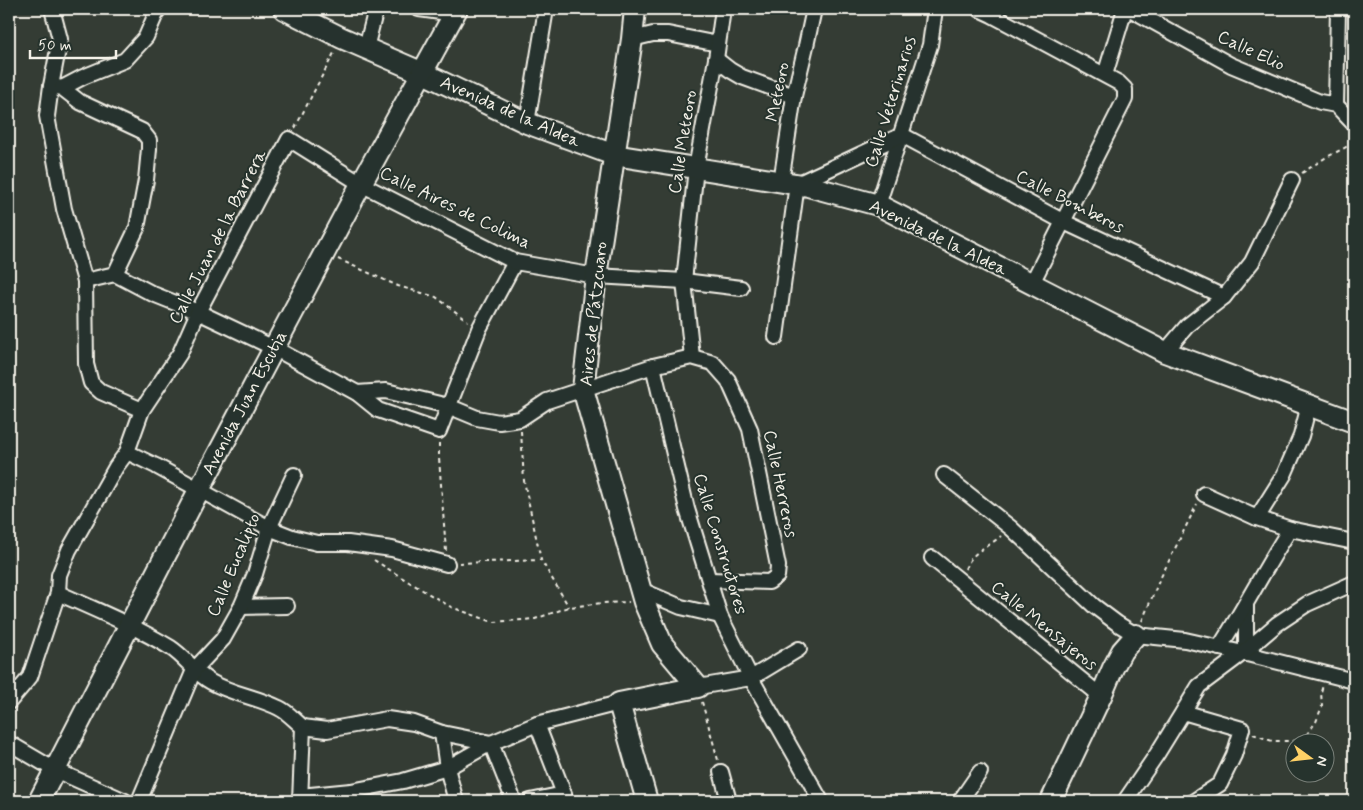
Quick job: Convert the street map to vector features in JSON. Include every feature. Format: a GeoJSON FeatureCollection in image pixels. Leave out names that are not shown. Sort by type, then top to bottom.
{"type":"FeatureCollection","features":[{"type":"Feature","properties":{"kind":"street"},"geometry":{"type":"LineString","coordinates":[[52,9],[60,39],[56,87],[47,116],[64,209],[85,281],[86,364],[91,383],[101,392],[142,410]]}},
{"type":"Feature","properties":{"kind":"street"},"geometry":{"type":"LineString","coordinates":[[56,87],[125,60],[146,37],[158,9]]}},
{"type":"Feature","properties":{"kind":"street","name":"Avenida de la Aldea"},"geometry":{"type":"LineString","coordinates":[[284,9],[342,38],[423,73],[527,123],[614,155],[789,183],[878,205],[1165,352],[1354,422]]}},
{"type":"Feature","properties":{"kind":"street"},"geometry":{"type":"LineString","coordinates":[[419,9],[456,11]]}},
{"type":"Feature","properties":{"kind":"street"},"geometry":{"type":"LineString","coordinates":[[527,123],[546,9]]}},
{"type":"Feature","properties":{"kind":"street","name":"Aires de Pátzcuaro"},"geometry":{"type":"LineString","coordinates":[[635,9],[596,276],[583,389],[642,596],[662,644],[698,687]]}},
{"type":"Feature","properties":{"kind":"street","name":"Calle Meteoro"},"geometry":{"type":"LineString","coordinates":[[692,357],[684,281],[696,168],[723,9]]}},
{"type":"Feature","properties":{"kind":"street","name":"Calle Veterinarios"},"geometry":{"type":"LineString","coordinates":[[878,205],[930,44],[935,9]]}},
{"type":"Feature","properties":{"kind":"street"},"geometry":{"type":"LineString","coordinates":[[979,9],[1105,75],[1125,89],[1125,99],[1032,283]]}},
{"type":"Feature","properties":{"kind":"street"},"geometry":{"type":"LineString","coordinates":[[1105,75],[1125,9]]}},
{"type":"Feature","properties":{"kind":"street","name":"Calle Elio"},"geometry":{"type":"LineString","coordinates":[[1130,9],[1231,65],[1320,102],[1336,106],[1354,124]]}},
{"type":"Feature","properties":{"kind":"street"},"geometry":{"type":"LineString","coordinates":[[1336,106],[1338,9]]}},
{"type":"Feature","properties":{"kind":"street"},"geometry":{"type":"LineString","coordinates":[[366,48],[377,10]]}},
{"type":"Feature","properties":{"kind":"street","name":"Meteoro"},"geometry":{"type":"LineString","coordinates":[[776,337],[794,96],[806,46],[809,10]]}},
{"type":"Feature","properties":{"kind":"street","name":"Avenida Juan Escutia"},"geometry":{"type":"LineString","coordinates":[[38,801],[274,348],[456,11]]}},
{"type":"Feature","properties":{"kind":"street"},"geometry":{"type":"LineString","coordinates":[[632,39],[653,34],[668,34],[718,44]]}},
{"type":"Feature","properties":{"kind":"street"},"geometry":{"type":"LineString","coordinates":[[716,59],[742,77],[794,96]]}},
{"type":"Feature","properties":{"kind":"street"},"geometry":{"type":"LineString","coordinates":[[56,87],[80,102],[142,131],[149,140],[146,180],[137,228],[115,274]]}},
{"type":"Feature","properties":{"kind":"street"},"geometry":{"type":"LineString","coordinates":[[789,183],[902,135]]}},
{"type":"Feature","properties":{"kind":"street","name":"Calle Bomberos"},"geometry":{"type":"LineString","coordinates":[[902,135],[1064,222],[1224,296]]}},
{"type":"Feature","properties":{"kind":"street","name":"Calle Aires de Colima"},"geometry":{"type":"LineString","coordinates":[[289,139],[361,184],[515,262],[596,276],[684,281],[741,288]]}},
{"type":"Feature","properties":{"kind":"street","name":"Calle Juan de la Barrera"},"geometry":{"type":"LineString","coordinates":[[9,702],[30,677],[58,593],[60,574],[69,550],[116,467],[127,452],[142,410],[180,354],[198,312],[289,139]]}},
{"type":"Feature","properties":{"kind":"street"},"geometry":{"type":"LineString","coordinates":[[1165,352],[1187,326],[1224,296],[1252,262],[1292,180]]}},
{"type":"Feature","properties":{"kind":"street"},"geometry":{"type":"LineString","coordinates":[[85,281],[115,274],[153,294],[198,312],[274,348],[357,393],[378,410],[439,431],[479,329],[515,262]]}},
{"type":"Feature","properties":{"kind":"street"},"geometry":{"type":"LineString","coordinates":[[357,393],[386,391],[448,406],[477,418],[499,422],[520,419],[547,402],[583,389],[653,366],[692,357]]}},
{"type":"Feature","properties":{"kind":"street","name":"Calle Herreros"},"geometry":{"type":"LineString","coordinates":[[692,357],[713,363],[728,380],[750,429],[778,566],[777,576],[769,582],[710,580]]}},
{"type":"Feature","properties":{"kind":"street","name":"Calle Constructores"},"geometry":{"type":"LineString","coordinates":[[653,366],[687,508],[720,616],[751,678],[821,801]]}},
{"type":"Feature","properties":{"kind":"street"},"geometry":{"type":"LineString","coordinates":[[1257,518],[1284,475],[1301,436],[1309,405]]}},
{"type":"Feature","properties":{"kind":"street"},"geometry":{"type":"LineString","coordinates":[[127,452],[269,528],[292,537],[317,543],[348,543],[392,549],[447,564]]}},
{"type":"Feature","properties":{"kind":"street","name":"Calle Eucalipto"},"geometry":{"type":"LineString","coordinates":[[139,801],[194,670],[223,639],[240,607],[255,574],[269,528],[294,475]]}},
{"type":"Feature","properties":{"kind":"street"},"geometry":{"type":"LineString","coordinates":[[944,475],[1011,528],[1094,606],[1136,635],[1175,639],[1245,651],[1325,674],[1354,680]]}},
{"type":"Feature","properties":{"kind":"street"},"geometry":{"type":"LineString","coordinates":[[1204,494],[1257,518],[1290,528],[1354,542]]}},
{"type":"Feature","properties":{"kind":"street"},"geometry":{"type":"LineString","coordinates":[[1219,648],[1290,528]]}},
{"type":"Feature","properties":{"kind":"street","name":"Calle Mensajeros"},"geometry":{"type":"LineString","coordinates":[[932,558],[1101,696]]}},
{"type":"Feature","properties":{"kind":"street"},"geometry":{"type":"LineString","coordinates":[[1125,801],[1199,686],[1277,624],[1307,604],[1354,583]]}},
{"type":"Feature","properties":{"kind":"street"},"geometry":{"type":"LineString","coordinates":[[58,593],[130,625],[182,656],[194,670],[212,682],[281,709],[303,727],[327,730],[386,719],[414,723],[442,733],[491,742]]}},
{"type":"Feature","properties":{"kind":"street"},"geometry":{"type":"LineString","coordinates":[[642,596],[681,608],[720,616]]}},
{"type":"Feature","properties":{"kind":"street"},"geometry":{"type":"LineString","coordinates":[[1245,651],[1246,605]]}},
{"type":"Feature","properties":{"kind":"street"},"geometry":{"type":"LineString","coordinates":[[240,607],[287,606]]}},
{"type":"Feature","properties":{"kind":"street"},"geometry":{"type":"LineString","coordinates":[[1051,801],[1122,651],[1136,635]]}},
{"type":"Feature","properties":{"kind":"street"},"geometry":{"type":"LineString","coordinates":[[303,727],[300,798],[403,781],[447,768],[491,742],[537,724],[619,703],[751,678],[798,649]]}},
{"type":"Feature","properties":{"kind":"street"},"geometry":{"type":"LineString","coordinates":[[619,703],[648,801]]}},
{"type":"Feature","properties":{"kind":"street"},"geometry":{"type":"LineString","coordinates":[[1183,712],[1242,729],[1234,755],[1220,784],[1194,801]]}},
{"type":"Feature","properties":{"kind":"street"},"geometry":{"type":"LineString","coordinates":[[530,801],[564,797],[537,724]]}},
{"type":"Feature","properties":{"kind":"street"},"geometry":{"type":"LineString","coordinates":[[442,733],[447,768],[456,801]]}},
{"type":"Feature","properties":{"kind":"street"},"geometry":{"type":"LineString","coordinates":[[491,742],[514,801]]}},
{"type":"Feature","properties":{"kind":"street"},"geometry":{"type":"LineString","coordinates":[[9,743],[55,770],[124,801]]}},
{"type":"Feature","properties":{"kind":"street"},"geometry":{"type":"LineString","coordinates":[[721,772],[729,801]]}},
{"type":"Feature","properties":{"kind":"street"},"geometry":{"type":"LineString","coordinates":[[960,801],[980,772]]}},
{"type":"Feature","properties":{"kind":"path","name":"Calle Juan de la Barrera"},"geometry":{"type":"LineString","coordinates":[[289,139],[342,38]]}},
{"type":"Feature","properties":{"kind":"path"},"geometry":{"type":"LineString","coordinates":[[1292,180],[1354,143]]}},
{"type":"Feature","properties":{"kind":"path"},"geometry":{"type":"LineString","coordinates":[[325,252],[398,286],[436,297],[479,329]]}},
{"type":"Feature","properties":{"kind":"path"},"geometry":{"type":"LineString","coordinates":[[520,419],[524,481],[541,560],[569,607]]}},
{"type":"Feature","properties":{"kind":"path"},"geometry":{"type":"LineString","coordinates":[[439,431],[439,458],[447,564],[541,560]]}},
{"type":"Feature","properties":{"kind":"path"},"geometry":{"type":"LineString","coordinates":[[1136,635],[1159,581],[1195,508],[1204,494]]}},
{"type":"Feature","properties":{"kind":"path"},"geometry":{"type":"LineString","coordinates":[[963,585],[963,572],[968,561],[981,548],[995,541],[1011,528]]}},
{"type":"Feature","properties":{"kind":"path"},"geometry":{"type":"LineString","coordinates":[[371,557],[451,606],[493,622],[535,619],[569,607],[642,596]]}},
{"type":"Feature","properties":{"kind":"path"},"geometry":{"type":"LineString","coordinates":[[1242,729],[1272,742],[1294,741],[1307,734],[1316,722],[1322,706],[1321,692],[1325,674]]}},
{"type":"Feature","properties":{"kind":"path"},"geometry":{"type":"LineString","coordinates":[[698,687],[721,772]]}}]}
